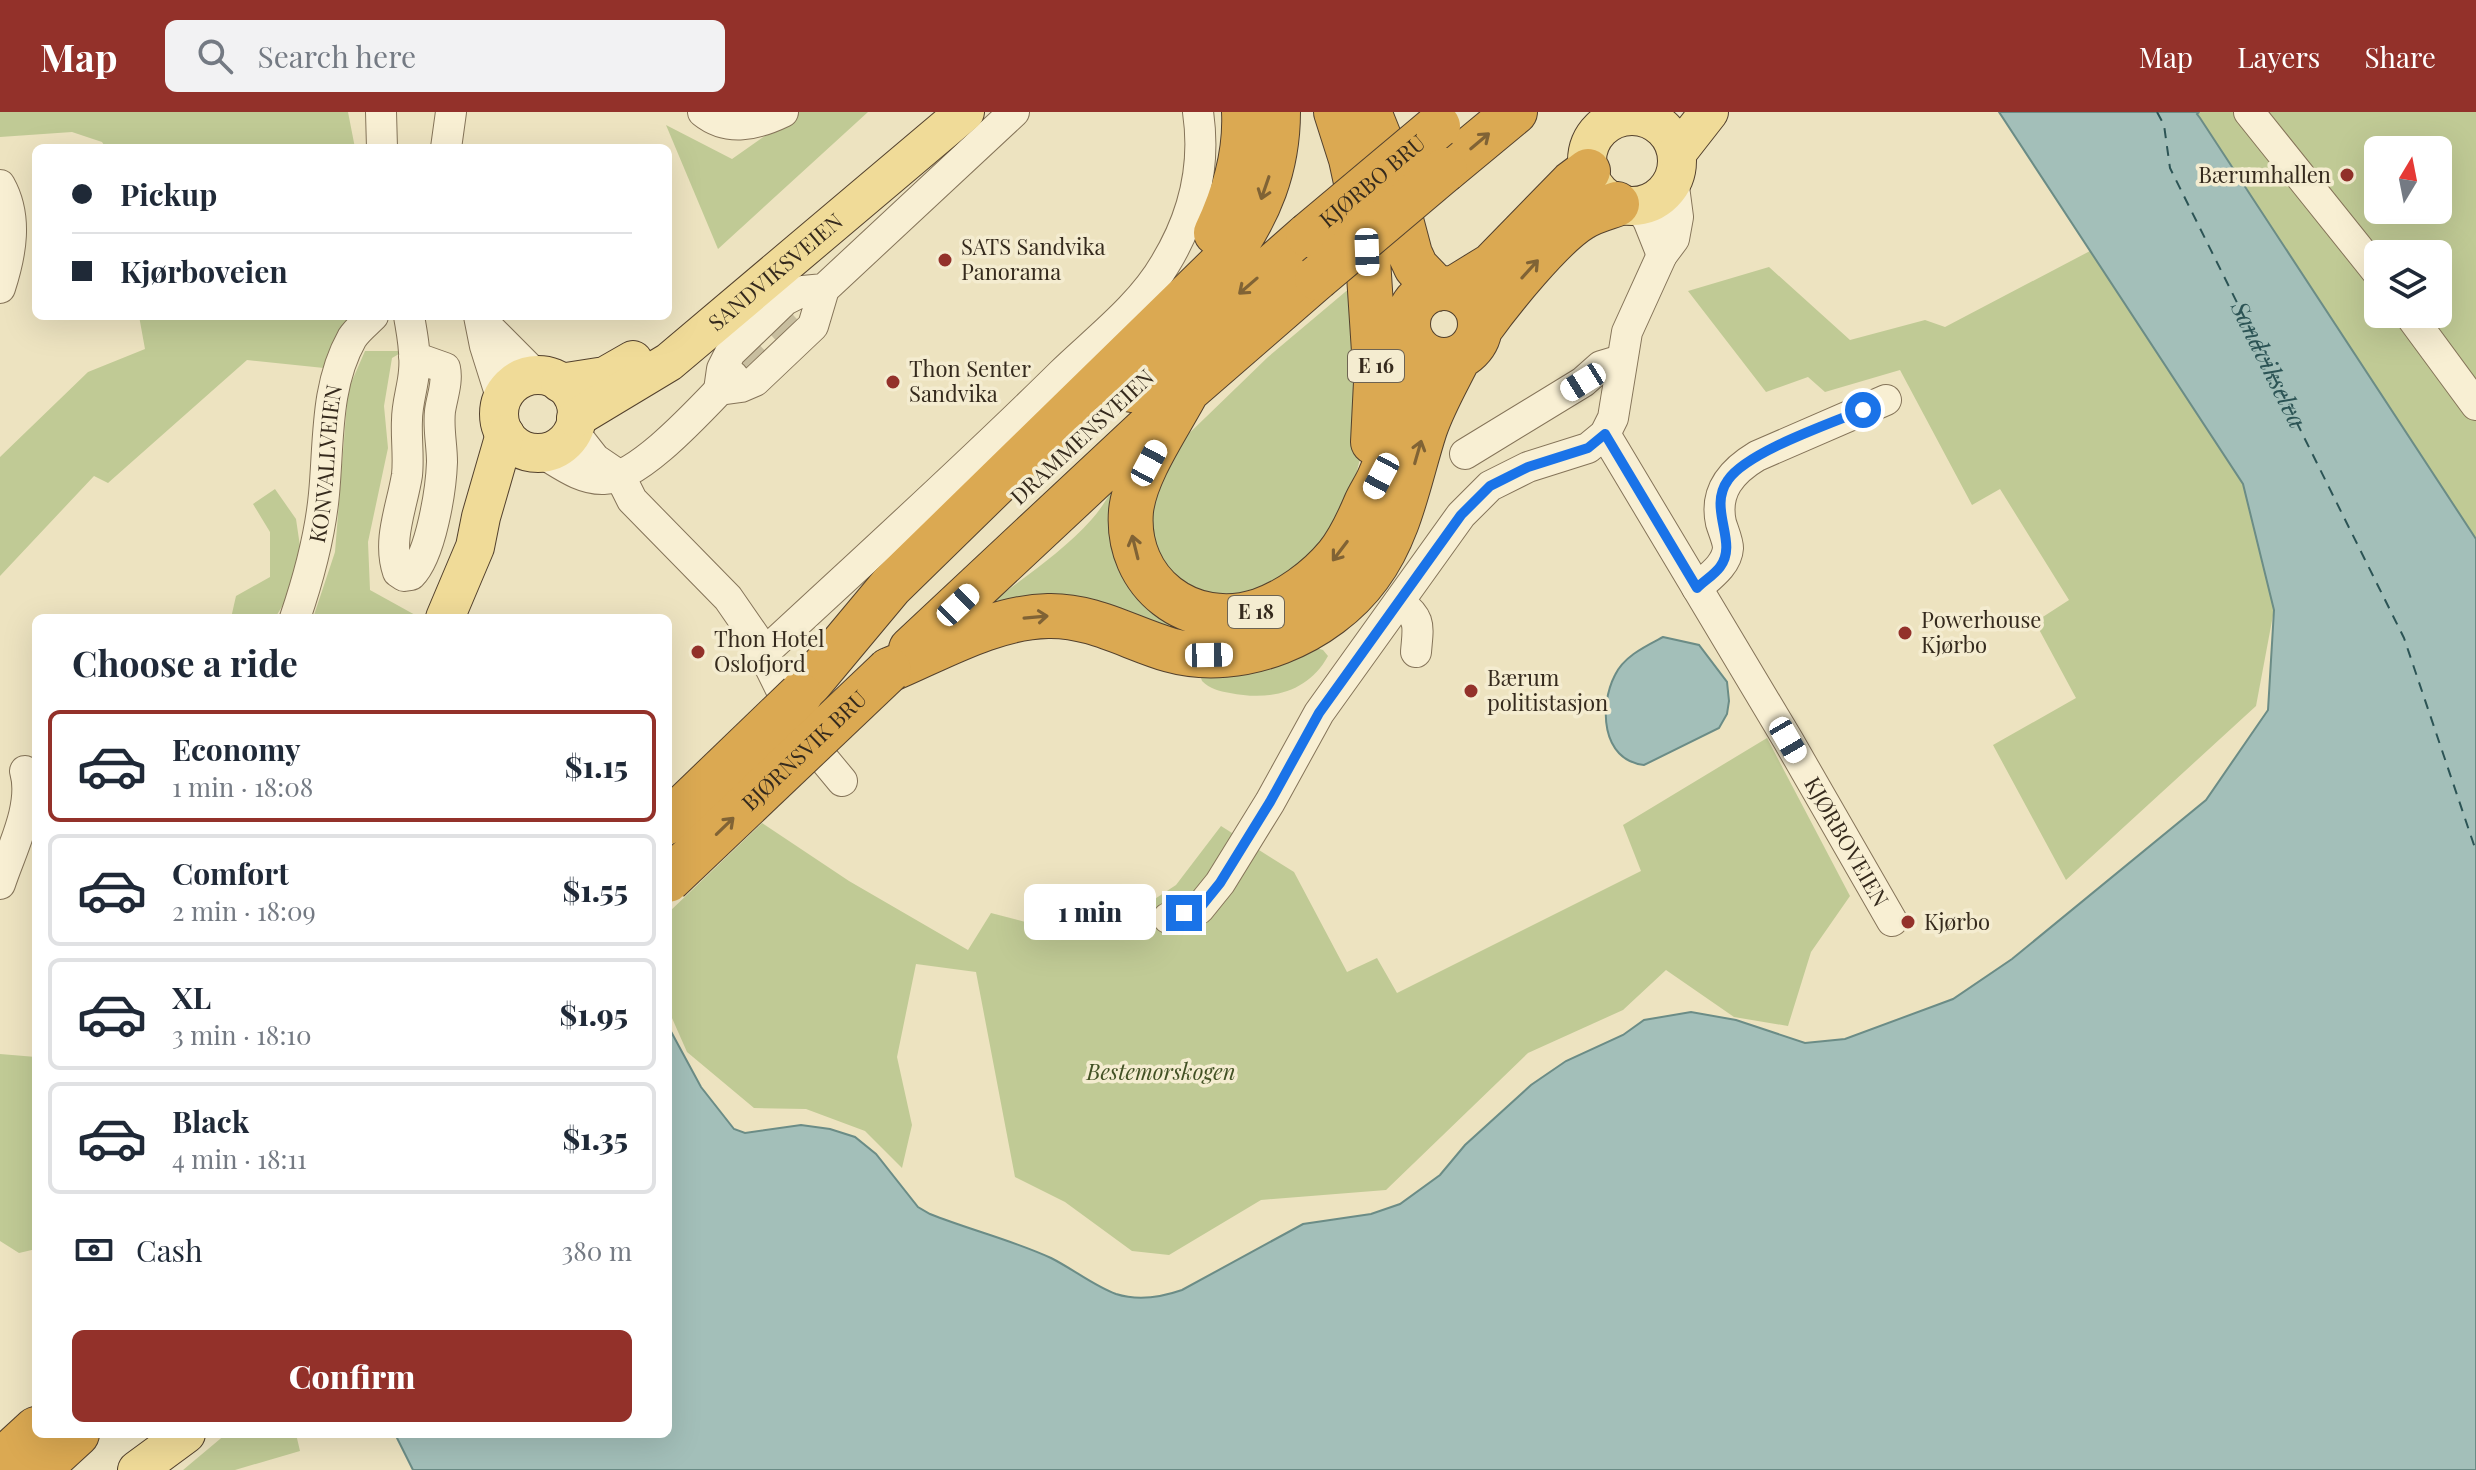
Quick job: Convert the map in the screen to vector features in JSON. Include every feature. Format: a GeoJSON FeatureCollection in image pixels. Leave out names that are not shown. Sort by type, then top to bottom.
{"type":"FeatureCollection","features":[{"type":"Feature","properties":{"kind":"highway","name":"E 18"},"geometry":{"type":"LineString","coordinates":[[1174,307],[1228,207],[1241,158],[1244,112]]}},
{"type":"Feature","properties":{"kind":"highway","name":"E 18"},"geometry":{"type":"LineString","coordinates":[[867,648],[891,586],[1227,258],[1254,217],[1263,196],[1275,158],[1278,112]]}},
{"type":"Feature","properties":{"kind":"highway","name":"KJØRBO BRU"},"geometry":{"type":"LineString","coordinates":[[1317,278],[1515,112]]}},
{"type":"Feature","properties":{"kind":"highway","name":"E 16"},"geometry":{"type":"LineString","coordinates":[[1343,115],[1366,229],[1376,382],[1375,427],[1366,503]]}},
{"type":"Feature","properties":{"kind":"highway","name":"E 16"},"geometry":{"type":"LineString","coordinates":[[1343,115],[1379,137],[1410,254],[1429,311],[1437,360],[1470,343],[1480,321],[1469,297],[1429,311]]}},
{"type":"Feature","properties":{"kind":"highway","name":"KJØRBO BRU"},"geometry":{"type":"LineString","coordinates":[[1308,235],[1446,119]]}},
{"type":"Feature","properties":{"kind":"highway"},"geometry":{"type":"LineString","coordinates":[[1429,311],[1492,265],[1572,183],[1586,141]]}},
{"type":"Feature","properties":{"kind":"highway","name":"E 18"},"geometry":{"type":"LineString","coordinates":[[867,648],[951,630],[1049,616],[1071,617],[1116,629],[1188,654],[1229,655],[1271,644],[1316,623],[1357,591],[1384,553],[1431,414],[1470,343],[1503,300],[1569,227],[1583,217],[1628,205]]}},
{"type":"Feature","properties":{"kind":"highway","name":"E 16"},"geometry":{"type":"LineString","coordinates":[[1366,229],[1429,311]]}},
{"type":"Feature","properties":{"kind":"highway","name":"DRAMMENSVEIEN"},"geometry":{"type":"LineString","coordinates":[[867,648],[1162,362],[1308,235]]}},
{"type":"Feature","properties":{"kind":"highway","name":"DRAMMENSVEIEN"},"geometry":{"type":"LineString","coordinates":[[951,630],[1187,391],[1317,278]]}},
{"type":"Feature","properties":{"kind":"highway","name":"E 18"},"geometry":{"type":"LineString","coordinates":[[1187,391],[1149,463],[1132,507],[1133,541],[1145,576],[1176,603],[1194,612],[1226,616],[1257,611],[1276,604],[1309,583],[1327,568],[1351,536],[1381,476],[1429,311]]}},
{"type":"Feature","properties":{"kind":"highway","name":"BJØRNSVIK BRU"},"geometry":{"type":"LineString","coordinates":[[672,818],[800,695],[867,648]]}},
{"type":"Feature","properties":{"kind":"highway","name":"BJØRNSVIK BRU"},"geometry":{"type":"LineString","coordinates":[[672,875],[867,648]]}},
{"type":"Feature","properties":{"kind":"highway"},"geometry":{"type":"LineString","coordinates":[[0,1462],[32,1433]]}},
{"type":"Feature","properties":{"kind":"highway"},"geometry":{"type":"LineString","coordinates":[[38,1470],[73,1438]]}},
{"type":"Feature","properties":{"kind":"main road","name":"SANDVIKSVEIEN"},"geometry":{"type":"LineString","coordinates":[[548,379],[605,376],[631,362],[928,112]]}},
{"type":"Feature","properties":{"kind":"main road","name":"SANDVIKSVEIEN"},"geometry":{"type":"LineString","coordinates":[[539,432],[669,362],[965,112]]}},
{"type":"Feature","properties":{"kind":"main road"},"geometry":{"type":"LineString","coordinates":[[1675,166],[1666,132],[1642,115],[1617,119],[1586,141],[1594,186],[1604,197],[1628,205],[1660,197],[1675,166],[1709,112]]}},
{"type":"Feature","properties":{"kind":"main road"},"geometry":{"type":"LineString","coordinates":[[447,614],[475,547],[481,517],[539,432],[573,398],[548,379],[515,383],[539,432]]}},
{"type":"Feature","properties":{"kind":"main road"},"geometry":{"type":"LineString","coordinates":[[137,1470],[181,1438]]}},
{"type":"Feature","properties":{"kind":"street"},"geometry":{"type":"LineString","coordinates":[[381,112],[382,144]]}},
{"type":"Feature","properties":{"kind":"street"},"geometry":{"type":"LineString","coordinates":[[447,144],[451,112]]}},
{"type":"Feature","properties":{"kind":"street"},"geometry":{"type":"LineString","coordinates":[[703,112],[732,126],[760,122],[783,112]]}},
{"type":"Feature","properties":{"kind":"street"},"geometry":{"type":"LineString","coordinates":[[480,320],[485,346],[539,432],[585,476],[603,479],[620,476],[646,460],[730,379],[722,369],[730,353],[785,300],[803,291],[824,289],[1014,112]]}},
{"type":"Feature","properties":{"kind":"street"},"geometry":{"type":"LineString","coordinates":[[765,659],[1039,397],[1152,283],[1180,236],[1194,199],[1200,146],[1198,112]]}},
{"type":"Feature","properties":{"kind":"street"},"geometry":{"type":"LineString","coordinates":[[2249,112],[2364,256]]}},
{"type":"Feature","properties":{"kind":"street"},"geometry":{"type":"LineString","coordinates":[[1168,918],[1199,909],[1220,883],[1270,802],[1319,713],[1461,515],[1490,486],[1528,467],[1588,448],[1605,434],[1613,418],[1627,332],[1676,229],[1675,166]]}},
{"type":"Feature","properties":{"kind":"street"},"geometry":{"type":"LineString","coordinates":[[0,185],[10,213],[11,237],[0,288]]}},
{"type":"Feature","properties":{"kind":"street"},"geometry":{"type":"LineString","coordinates":[[1628,205],[1648,220],[1662,255]]}},
{"type":"Feature","properties":{"kind":"street","name":"KONVALLVEIEN"},"geometry":{"type":"LineString","coordinates":[[296,614],[312,569],[324,494],[327,425],[338,374],[353,337],[369,320]]}},
{"type":"Feature","properties":{"kind":"street"},"geometry":{"type":"LineString","coordinates":[[409,320],[414,357],[407,417],[407,473],[394,541],[395,565],[404,576],[411,575],[418,568],[436,513],[442,461],[440,414],[446,375],[445,368],[414,357]]}},
{"type":"Feature","properties":{"kind":"street"},"geometry":{"type":"LineString","coordinates":[[482,320],[548,379]]}},
{"type":"Feature","properties":{"kind":"street"},"geometry":{"type":"LineString","coordinates":[[2419,328],[2476,405]]}},
{"type":"Feature","properties":{"kind":"street"},"geometry":{"type":"LineString","coordinates":[[1465,454],[1583,382],[1601,366],[1621,360]]}},
{"type":"Feature","properties":{"kind":"street"},"geometry":{"type":"LineString","coordinates":[[1697,588],[1721,567],[1728,548],[1720,518],[1721,499],[1726,482],[1738,467],[1886,400]]}},
{"type":"Feature","properties":{"kind":"street","name":"KJØRBOVEIEN"},"geometry":{"type":"LineString","coordinates":[[1605,434],[1892,921]]}},
{"type":"Feature","properties":{"kind":"street"},"geometry":{"type":"LineString","coordinates":[[620,476],[632,500],[728,598],[745,622],[803,734],[836,775]]}},
{"type":"Feature","properties":{"kind":"street"},"geometry":{"type":"LineString","coordinates":[[1399,602],[1412,611],[1419,623],[1416,652]]}},
{"type":"Feature","properties":{"kind":"street"},"geometry":{"type":"LineString","coordinates":[[0,884],[23,860],[23,815],[29,785],[20,773]]}},
{"type":"Feature","properties":{"kind":"green space"},"geometry":{"type":"Polygon","coordinates":[[[0,112],[348,112],[354,144],[103,144],[72,132],[0,137],[0,112]]]}},
{"type":"Feature","properties":{"kind":"green space"},"geometry":{"type":"Polygon","coordinates":[[[799,112],[868,112],[718,249],[666,125],[732,159],[799,112]]]}},
{"type":"Feature","properties":{"kind":"green space"},"geometry":{"type":"Polygon","coordinates":[[[2476,112],[2476,539],[2197,114],[2476,112]]]}},
{"type":"Feature","properties":{"kind":"green space"},"geometry":{"type":"Polygon","coordinates":[[[2090,251],[2243,484],[2274,610],[2256,706],[2066,880],[1993,745],[2076,698],[2035,622],[2069,600],[2000,489],[1972,505],[1900,370],[1825,392],[1808,377],[1766,392],[1688,291],[1769,267],[1850,340],[1925,320],[1945,327],[2090,251]]]}},
{"type":"Feature","properties":{"kind":"green space"},"geometry":{"type":"Polygon","coordinates":[[[1357,282],[1363,447],[1354,483],[1330,532],[1295,574],[1231,602],[1178,589],[1143,521],[1175,447],[1268,357],[1357,282]]]}},
{"type":"Feature","properties":{"kind":"green space"},"geometry":{"type":"Polygon","coordinates":[[[140,320],[356,320],[324,368],[247,360],[108,483],[94,476],[0,576],[0,457],[88,372],[145,349],[140,320]]]}},
{"type":"Feature","properties":{"kind":"green space"},"geometry":{"type":"Polygon","coordinates":[[[365,351],[404,351],[392,358],[384,406],[388,448],[368,542],[370,590],[413,614],[314,614],[335,552],[348,390],[365,351]]]}},
{"type":"Feature","properties":{"kind":"green space"},"geometry":{"type":"Polygon","coordinates":[[[1113,488],[1114,535],[1257,640],[982,610],[1080,532],[1098,512],[1113,488]]]}},
{"type":"Feature","properties":{"kind":"green space"},"geometry":{"type":"Polygon","coordinates":[[[275,489],[296,519],[301,553],[295,585],[277,614],[232,614],[236,596],[270,577],[270,532],[253,504],[275,489]]]}},
{"type":"Feature","properties":{"kind":"green space"},"geometry":{"type":"Polygon","coordinates":[[[1307,645],[1323,650],[1328,656],[1320,669],[1298,686],[1273,695],[1245,695],[1215,689],[1202,681],[1200,675],[1307,645]]]}},
{"type":"Feature","properties":{"kind":"green space","name":"Bestemorskogen"},"geometry":{"type":"Polygon","coordinates":[[[1767,738],[1850,896],[1811,952],[1788,1026],[1734,1017],[1666,970],[1623,1010],[1528,1053],[1386,1190],[1261,1200],[1169,1255],[1132,1251],[1065,1202],[1015,1177],[976,972],[916,964],[897,1057],[912,1125],[902,1168],[865,1131],[806,1109],[754,1108],[687,1052],[672,1018],[672,909],[762,823],[849,881],[968,950],[991,913],[1052,929],[1135,912],[1176,885],[1221,826],[1294,872],[1347,972],[1377,958],[1397,993],[1641,871],[1623,825],[1767,738]]]}},
{"type":"Feature","properties":{"kind":"green space"},"geometry":{"type":"Polygon","coordinates":[[[0,1054],[32,1057],[32,1250],[19,1253],[0,1241],[0,1054]]]}},
{"type":"Feature","properties":{"kind":"green space"},"geometry":{"type":"Polygon","coordinates":[[[221,1438],[297,1438],[300,1451],[235,1470],[183,1470],[221,1438]]]}},
{"type":"Feature","properties":{"kind":"water","name":"Sandvikselva"},"geometry":{"type":"Polygon","coordinates":[[[1999,112],[2199,112],[2197,114],[2476,539],[2476,1470],[413,1470],[397,1438],[672,1438],[672,1033],[701,1087],[734,1129],[745,1133],[801,1125],[855,1137],[876,1154],[918,1207],[930,1214],[1051,1258],[1116,1294],[1141,1298],[1182,1290],[1303,1224],[1371,1214],[1400,1204],[1440,1175],[1465,1145],[1531,1085],[1566,1061],[1623,1035],[1644,1020],[1691,1012],[1736,1020],[1805,1043],[1845,1039],[1953,999],[2012,959],[2206,800],[2268,710],[2274,610],[2243,484],[1999,112]]]}},
{"type":"Feature","properties":{"kind":"water"},"geometry":{"type":"Polygon","coordinates":[[[1663,637],[1699,645],[1727,682],[1729,701],[1727,714],[1719,728],[1644,765],[1630,761],[1619,753],[1612,742],[1607,730],[1607,701],[1615,675],[1624,662],[1663,637]]]}},
{"type":"Feature","properties":{"kind":"ferry route"},"geometry":{"type":"LineString","coordinates":[[2157,112],[2164,125],[2170,168],[2404,638],[2476,851]]}},
{"type":"Feature","properties":{"kind":"tunnel"},"geometry":{"type":"LineString","coordinates":[[741,369],[798,316]]}},
{"type":"Feature","properties":{"kind":"place","name":"Bærumhallen"},"geometry":{"type":"Point","coordinates":[2347,175]}},
{"type":"Feature","properties":{"kind":"place","name":"SATS Sandvika Panorama"},"geometry":{"type":"Point","coordinates":[945,260]}},
{"type":"Feature","properties":{"kind":"place","name":"Thon Senter Sandvika"},"geometry":{"type":"Point","coordinates":[893,382]}},
{"type":"Feature","properties":{"kind":"place","name":"Powerhouse Kjørbo"},"geometry":{"type":"Point","coordinates":[1905,633]}},
{"type":"Feature","properties":{"kind":"place","name":"Thon Hotel Oslofjord"},"geometry":{"type":"Point","coordinates":[698,652]}},
{"type":"Feature","properties":{"kind":"place","name":"Bærum politistasjon"},"geometry":{"type":"Point","coordinates":[1471,691]}},
{"type":"Feature","properties":{"kind":"place","name":"Kjørbo"},"geometry":{"type":"Point","coordinates":[1908,922]}},
{"type":"Feature","properties":{"kind":"route"},"geometry":{"type":"LineString","coordinates":[[1184,913],[1199,909],[1220,883],[1270,802],[1319,713],[1461,515],[1490,486],[1528,467],[1588,448],[1605,434],[1697,588],[1721,567],[1728,548],[1720,518],[1721,499],[1726,482],[1738,467],[1863,410]]}}]}
